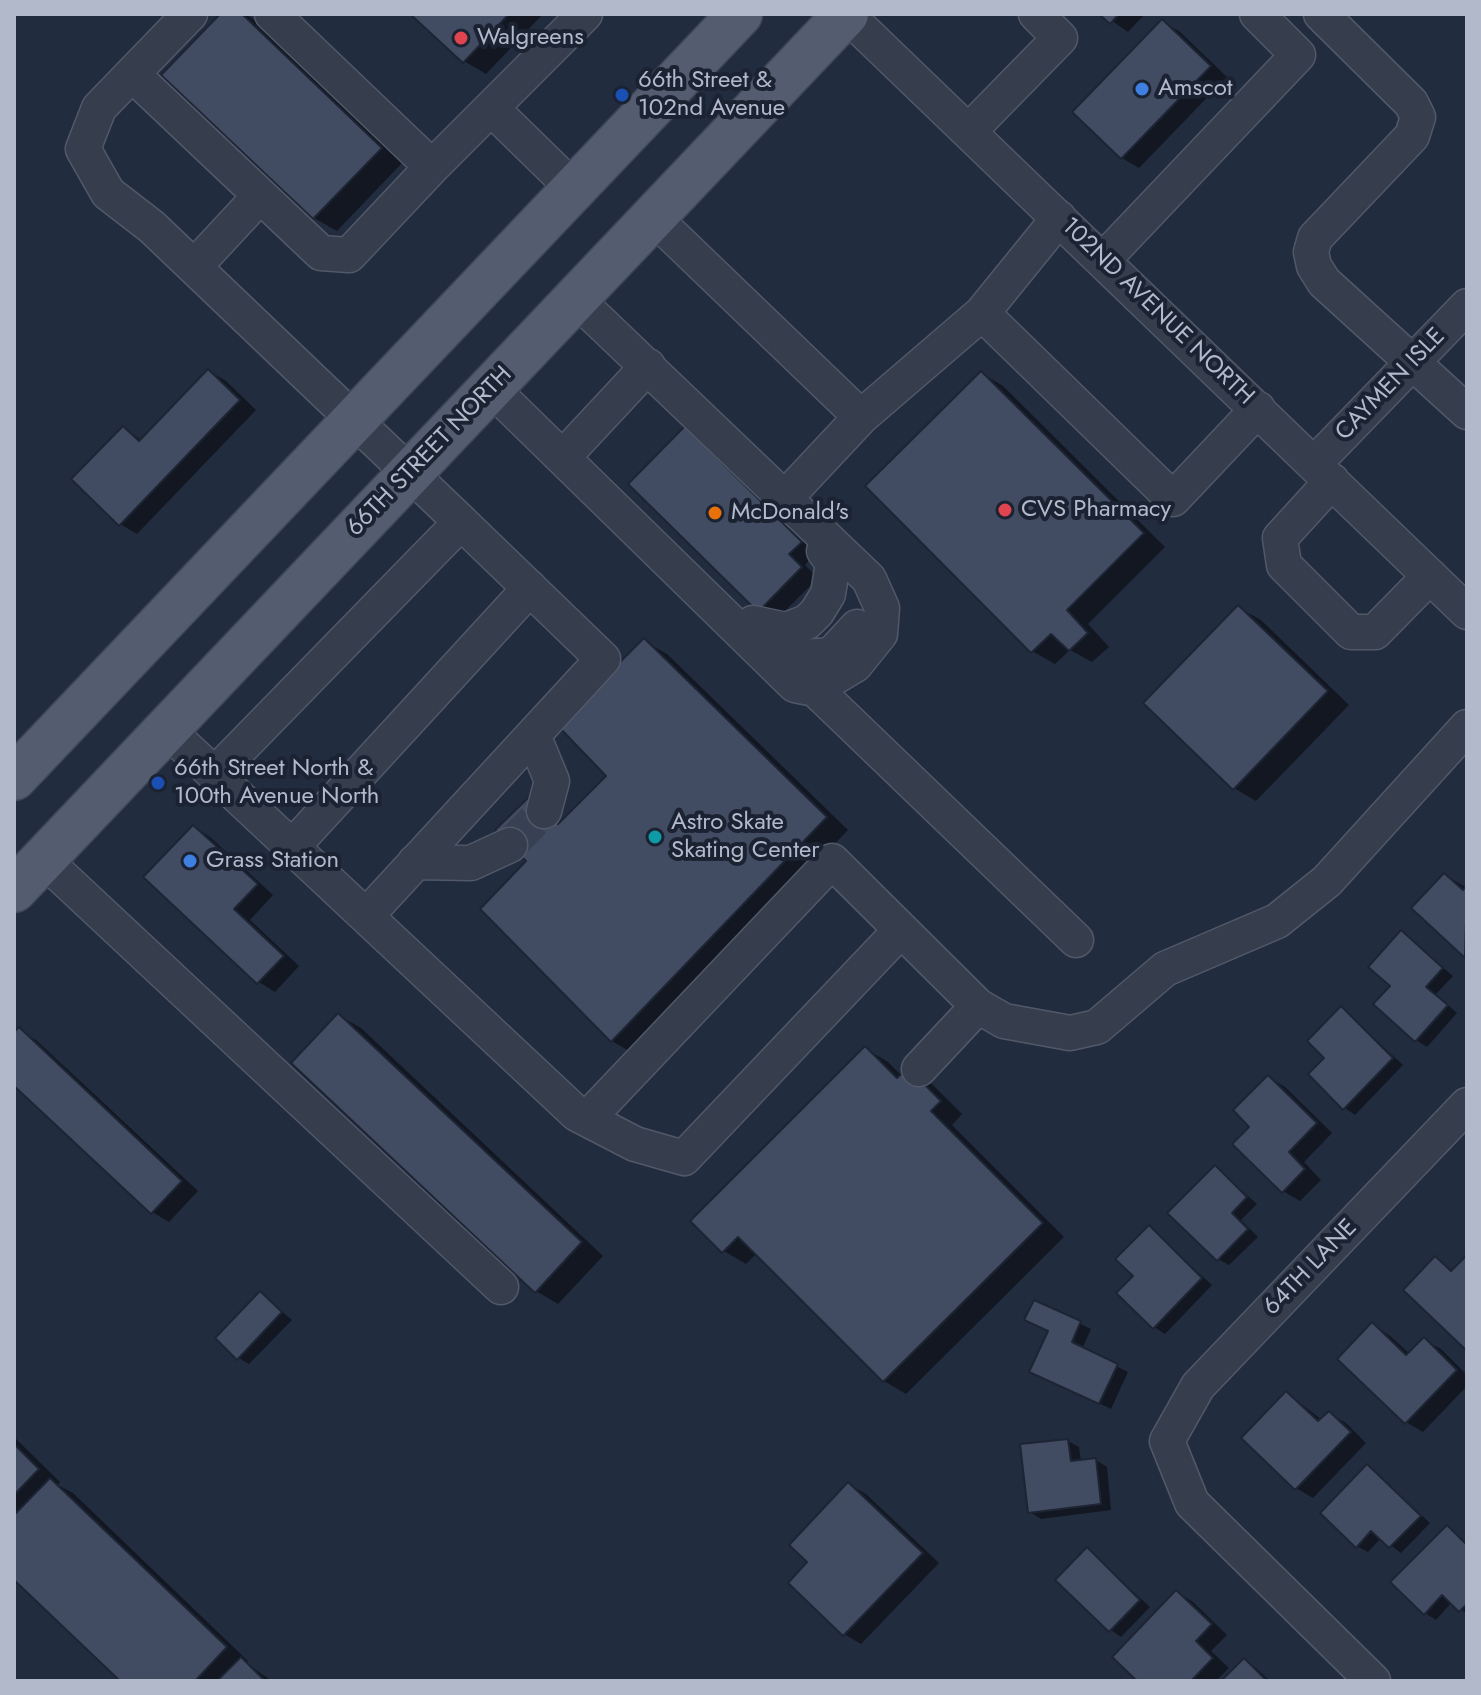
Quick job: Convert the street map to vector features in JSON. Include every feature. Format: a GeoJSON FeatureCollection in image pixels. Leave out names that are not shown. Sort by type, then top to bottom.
{"type":"FeatureCollection","features":[{"type":"Feature","properties":{"kind":"main road"},"geometry":{"type":"LineString","coordinates":[[14,778],[740,14]]}},
{"type":"Feature","properties":{"kind":"main road","name":"66TH STREET NORTH"},"geometry":{"type":"LineString","coordinates":[[14,890],[846,14]]}},
{"type":"Feature","properties":{"kind":"street"},"geometry":{"type":"LineString","coordinates":[[190,14],[99,108],[83,149],[108,193],[194,267],[603,659],[367,915]]}},
{"type":"Feature","properties":{"kind":"street"},"geometry":{"type":"LineString","coordinates":[[272,14],[432,167]]}},
{"type":"Feature","properties":{"kind":"street"},"geometry":{"type":"LineString","coordinates":[[132,74],[321,253],[349,255],[585,14]]}},
{"type":"Feature","properties":{"kind":"street","name":"102ND AVENUE NORTH"},"geometry":{"type":"LineString","coordinates":[[846,14],[1467,612]]}},
{"type":"Feature","properties":{"kind":"street"},"geometry":{"type":"LineString","coordinates":[[969,131],[1060,38],[1036,14]]}},
{"type":"Feature","properties":{"kind":"street"},"geometry":{"type":"LineString","coordinates":[[1103,260],[1298,55],[1257,14]]}},
{"type":"Feature","properties":{"kind":"street"},"geometry":{"type":"LineString","coordinates":[[1321,14],[1411,103],[1418,117],[1412,136],[1315,238],[1311,252],[1314,266],[1324,282],[1467,412]]}},
{"type":"Feature","properties":{"kind":"street"},"geometry":{"type":"LineString","coordinates":[[491,108],[574,189]]}},
{"type":"Feature","properties":{"kind":"street"},"geometry":{"type":"LineString","coordinates":[[194,267],[260,196]]}},
{"type":"Feature","properties":{"kind":"street"},"geometry":{"type":"LineString","coordinates":[[653,217],[861,417]]}},
{"type":"Feature","properties":{"kind":"street"},"geometry":{"type":"LineString","coordinates":[[786,497],[861,417],[982,313],[1059,218]]}},
{"type":"Feature","properties":{"kind":"street"},"geometry":{"type":"LineString","coordinates":[[576,299],[869,579],[882,608],[880,634],[855,665],[815,689]]}},
{"type":"Feature","properties":{"kind":"street","name":"CAYMEN ISLE"},"geometry":{"type":"LineString","coordinates":[[1430,576],[1375,632],[1351,632],[1284,565],[1280,538],[1324,472],[1413,362],[1467,306]]}},
{"type":"Feature","properties":{"kind":"street"},"geometry":{"type":"LineString","coordinates":[[982,313],[1173,499],[1258,409]]}},
{"type":"Feature","properties":{"kind":"street"},"geometry":{"type":"LineString","coordinates":[[564,456],[648,366]]}},
{"type":"Feature","properties":{"kind":"street"},"geometry":{"type":"LineString","coordinates":[[491,388],[671,560],[795,685],[815,689],[1076,940]]}},
{"type":"Feature","properties":{"kind":"street"},"geometry":{"type":"LineString","coordinates":[[671,560],[719,591],[775,646],[804,657],[831,655],[852,635],[860,622],[849,578],[683,416],[685,401]]}},
{"type":"Feature","properties":{"kind":"street"},"geometry":{"type":"LineString","coordinates":[[215,774],[461,522]]}},
{"type":"Feature","properties":{"kind":"street"},"geometry":{"type":"LineString","coordinates":[[293,846],[530,588]]}},
{"type":"Feature","properties":{"kind":"street"},"geometry":{"type":"LineString","coordinates":[[587,1119],[832,861],[978,1006],[1004,1021],[1070,1033],[1097,1027],[1165,969],[1277,921],[1327,881],[1467,727]]}},
{"type":"Feature","properties":{"kind":"street"},"geometry":{"type":"LineString","coordinates":[[166,729],[577,1114],[635,1144],[684,1158],[900,931]]}},
{"type":"Feature","properties":{"kind":"street"},"geometry":{"type":"LineString","coordinates":[[533,735],[552,781],[544,811]]}},
{"type":"Feature","properties":{"kind":"street"},"geometry":{"type":"LineString","coordinates":[[415,862],[471,863],[510,845]]}},
{"type":"Feature","properties":{"kind":"street"},"geometry":{"type":"LineString","coordinates":[[43,859],[501,1287]]}},
{"type":"Feature","properties":{"kind":"street"},"geometry":{"type":"LineString","coordinates":[[919,1069],[978,1006]]}},
{"type":"Feature","properties":{"kind":"street","name":"64TH LANE"},"geometry":{"type":"LineString","coordinates":[[1373,1681],[1192,1503],[1167,1441],[1198,1386],[1467,1105]]}},
{"type":"Feature","properties":{"kind":"building"},"geometry":{"type":"Polygon","coordinates":[[[220,14],[242,14],[382,148],[313,219],[161,75],[220,14]]]}},
{"type":"Feature","properties":{"kind":"building","name":"Walgreens"},"geometry":{"type":"Polygon","coordinates":[[[410,14],[509,14],[463,63],[410,14]]]}},
{"type":"Feature","properties":{"kind":"building"},"geometry":{"type":"Polygon","coordinates":[[[1099,14],[1119,14],[1110,24],[1099,14]]]}},
{"type":"Feature","properties":{"kind":"building","name":"Amscot"},"geometry":{"type":"Polygon","coordinates":[[[1162,19],[1211,66],[1121,159],[1072,112],[1162,19]]]}},
{"type":"Feature","properties":{"kind":"building"},"geometry":{"type":"Polygon","coordinates":[[[208,369],[240,400],[119,526],[71,479],[123,426],[139,441],[208,369]]]}},
{"type":"Feature","properties":{"kind":"building","name":"CVS Pharmacy"},"geometry":{"type":"Polygon","coordinates":[[[981,371],[1144,533],[1067,610],[1088,633],[1069,651],[1051,634],[1031,653],[865,486],[981,371]]]}},
{"type":"Feature","properties":{"kind":"building","name":"McDonald's"},"geometry":{"type":"Polygon","coordinates":[[[685,426],[802,542],[789,554],[802,567],[758,612],[628,484],[685,426]]]}},
{"type":"Feature","properties":{"kind":"building"},"geometry":{"type":"Polygon","coordinates":[[[1238,605],[1328,691],[1233,790],[1143,703],[1238,605]]]}},
{"type":"Feature","properties":{"kind":"building","name":"Astro Skate Skating Center"},"geometry":{"type":"Polygon","coordinates":[[[644,638],[827,817],[611,1042],[480,909],[526,861],[495,830],[530,796],[558,824],[606,776],[557,725],[644,638]]]}},
{"type":"Feature","properties":{"kind":"building"},"geometry":{"type":"Polygon","coordinates":[[[193,825],[258,884],[234,909],[284,956],[257,984],[143,877],[193,825]]]}},
{"type":"Feature","properties":{"kind":"building"},"geometry":{"type":"Polygon","coordinates":[[[1444,873],[1463,890],[1467,885],[1465,958],[1411,908],[1444,873]]]}},
{"type":"Feature","properties":{"kind":"building"},"geometry":{"type":"Polygon","coordinates":[[[1401,930],[1443,968],[1426,987],[1448,1005],[1415,1042],[1373,1004],[1390,986],[1368,967],[1401,930]]]}},
{"type":"Feature","properties":{"kind":"building"},"geometry":{"type":"Polygon","coordinates":[[[1341,1006],[1393,1058],[1343,1110],[1308,1074],[1324,1058],[1307,1041],[1341,1006]]]}},
{"type":"Feature","properties":{"kind":"building"},"geometry":{"type":"Polygon","coordinates":[[[338,1013],[582,1242],[535,1293],[291,1063],[338,1013]]]}},
{"type":"Feature","properties":{"kind":"building"},"geometry":{"type":"Polygon","coordinates":[[[19,1027],[182,1181],[151,1214],[14,1086],[14,1032],[19,1027]]]}},
{"type":"Feature","properties":{"kind":"building"},"geometry":{"type":"Polygon","coordinates":[[[865,1046],[897,1078],[908,1068],[941,1101],[931,1111],[1043,1223],[883,1382],[738,1237],[722,1253],[690,1221],[865,1046]]]}},
{"type":"Feature","properties":{"kind":"building"},"geometry":{"type":"Polygon","coordinates":[[[1268,1075],[1317,1123],[1289,1152],[1305,1169],[1282,1193],[1232,1144],[1249,1127],[1233,1110],[1268,1075]]]}},
{"type":"Feature","properties":{"kind":"building"},"geometry":{"type":"Polygon","coordinates":[[[1215,1165],[1247,1197],[1232,1213],[1248,1229],[1217,1261],[1167,1213],[1215,1165]]]}},
{"type":"Feature","properties":{"kind":"building"},"geometry":{"type":"Polygon","coordinates":[[[1149,1225],[1202,1278],[1153,1329],[1116,1293],[1133,1276],[1115,1259],[1149,1225]]]}},
{"type":"Feature","properties":{"kind":"building"},"geometry":{"type":"Polygon","coordinates":[[[1467,1255],[1467,1351],[1403,1290],[1435,1256],[1451,1271],[1467,1255]]]}},
{"type":"Feature","properties":{"kind":"building"},"geometry":{"type":"Polygon","coordinates":[[[260,1291],[282,1312],[237,1360],[215,1338],[260,1291]]]}},
{"type":"Feature","properties":{"kind":"building"},"geometry":{"type":"Polygon","coordinates":[[[1034,1300],[1081,1321],[1072,1342],[1118,1364],[1099,1404],[1029,1372],[1048,1331],[1024,1320],[1034,1300]]]}},
{"type":"Feature","properties":{"kind":"building"},"geometry":{"type":"Polygon","coordinates":[[[1372,1322],[1406,1355],[1424,1337],[1457,1370],[1405,1424],[1337,1359],[1372,1322]]]}},
{"type":"Feature","properties":{"kind":"building"},"geometry":{"type":"Polygon","coordinates":[[[1286,1391],[1318,1421],[1329,1411],[1351,1432],[1295,1490],[1241,1438],[1286,1391]]]}},
{"type":"Feature","properties":{"kind":"building"},"geometry":{"type":"Polygon","coordinates":[[[1068,1439],[1071,1461],[1096,1458],[1101,1504],[1028,1513],[1020,1444],[1068,1439]]]}},
{"type":"Feature","properties":{"kind":"building"},"geometry":{"type":"Polygon","coordinates":[[[14,1444],[39,1469],[14,1495],[14,1444]]]}},
{"type":"Feature","properties":{"kind":"building"},"geometry":{"type":"Polygon","coordinates":[[[1367,1464],[1421,1516],[1389,1548],[1371,1531],[1356,1548],[1320,1513],[1367,1464]]]}},
{"type":"Feature","properties":{"kind":"building"},"geometry":{"type":"Polygon","coordinates":[[[50,1478],[227,1647],[195,1681],[120,1681],[14,1580],[14,1515],[50,1478]]]}},
{"type":"Feature","properties":{"kind":"building"},"geometry":{"type":"Polygon","coordinates":[[[848,1482],[923,1553],[843,1636],[788,1583],[807,1562],[789,1545],[848,1482]]]}},
{"type":"Feature","properties":{"kind":"building"},"geometry":{"type":"Polygon","coordinates":[[[1447,1525],[1467,1545],[1467,1604],[1459,1612],[1442,1595],[1424,1615],[1390,1582],[1447,1525]]]}},
{"type":"Feature","properties":{"kind":"building"},"geometry":{"type":"Polygon","coordinates":[[[1087,1547],[1140,1600],[1109,1632],[1055,1580],[1087,1547]]]}},
{"type":"Feature","properties":{"kind":"building"},"geometry":{"type":"Polygon","coordinates":[[[1176,1590],[1212,1624],[1196,1641],[1213,1658],[1191,1681],[1137,1681],[1112,1657],[1176,1590]]]}},
{"type":"Feature","properties":{"kind":"building"},"geometry":{"type":"Polygon","coordinates":[[[241,1657],[265,1681],[217,1681],[241,1657]]]}},
{"type":"Feature","properties":{"kind":"building"},"geometry":{"type":"Polygon","coordinates":[[[1244,1658],[1267,1681],[1221,1681],[1244,1658]]]}},
{"type":"Feature","properties":{"kind":"tunnel"},"geometry":{"type":"LineString","coordinates":[[510,845],[544,811]]}},
{"type":"Feature","properties":{"kind":"place","name":"Walgreens"},"geometry":{"type":"Point","coordinates":[461,38]}},
{"type":"Feature","properties":{"kind":"place","name":"Amscot"},"geometry":{"type":"Point","coordinates":[1142,89]}},
{"type":"Feature","properties":{"kind":"place","name":"66th Street & 102nd Avenue"},"geometry":{"type":"Point","coordinates":[622,95]}},
{"type":"Feature","properties":{"kind":"place","name":"CVS Pharmacy"},"geometry":{"type":"Point","coordinates":[1005,510]}},
{"type":"Feature","properties":{"kind":"place","name":"McDonald's"},"geometry":{"type":"Point","coordinates":[715,513]}},
{"type":"Feature","properties":{"kind":"place","name":"66th Street North & 100th Avenue North"},"geometry":{"type":"Point","coordinates":[158,783]}},
{"type":"Feature","properties":{"kind":"place","name":"Astro Skate Skating Center"},"geometry":{"type":"Point","coordinates":[655,837]}},
{"type":"Feature","properties":{"kind":"place","name":"Grass Station"},"geometry":{"type":"Point","coordinates":[190,861]}}]}
